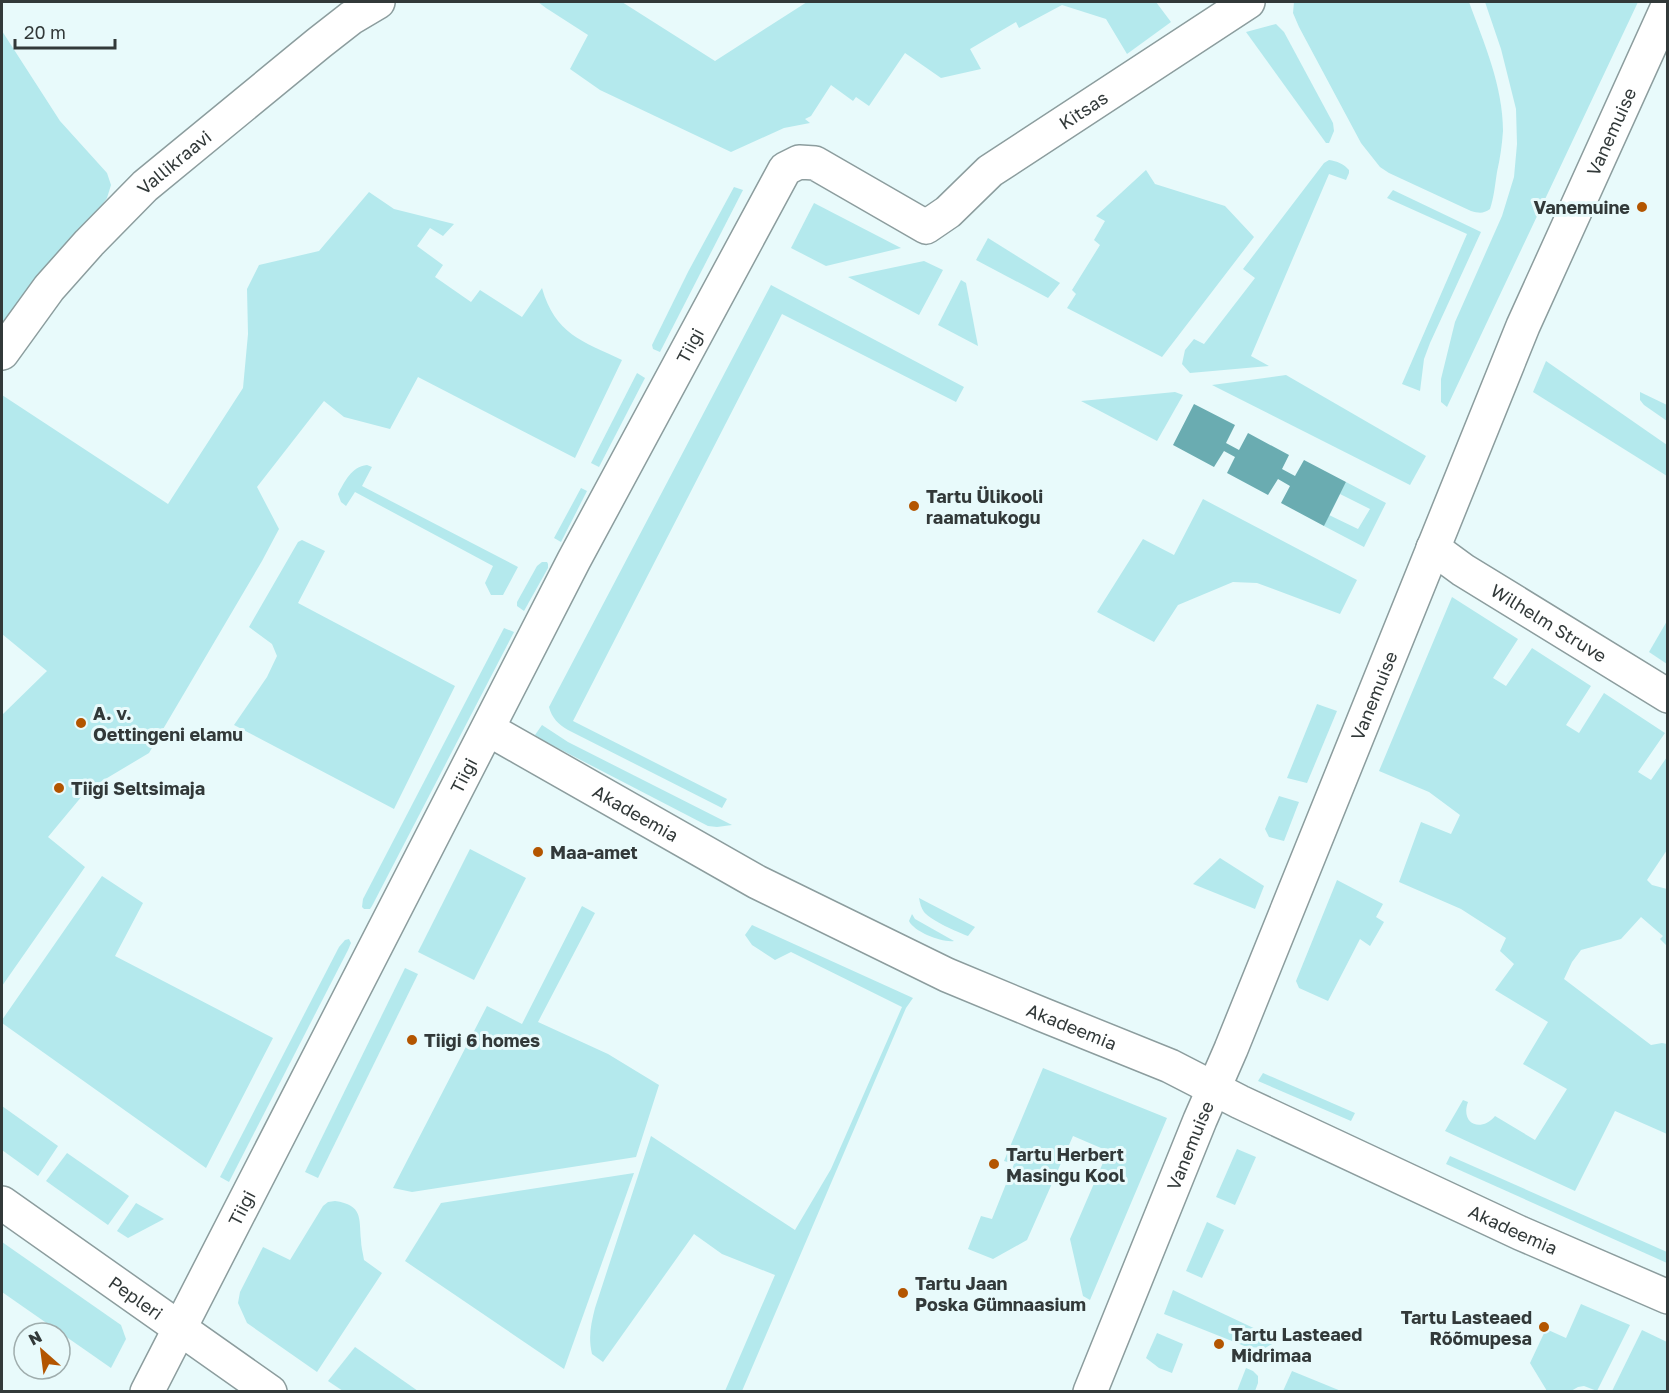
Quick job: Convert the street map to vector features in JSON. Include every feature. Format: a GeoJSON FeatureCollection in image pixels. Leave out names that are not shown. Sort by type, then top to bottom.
{"type":"FeatureCollection","features":[{"type":"Feature","properties":{"kind":"street","name":"Vallikraavi"},"geometry":{"type":"LineString","coordinates":[[2,353],[49,288],[96,235],[145,186],[319,43],[351,18],[378,2]]}},
{"type":"Feature","properties":{"kind":"street","name":"Kitsas"},"geometry":{"type":"LineString","coordinates":[[791,165],[799,162],[815,163],[926,227],[948,212],[990,171],[1248,2]]}},
{"type":"Feature","properties":{"kind":"street","name":"Vanemuise"},"geometry":{"type":"LineString","coordinates":[[1089,1392],[1213,1087],[1235,1039],[1523,326],[1668,6]]}},
{"type":"Feature","properties":{"kind":"street","name":"Tiigi"},"geometry":{"type":"LineString","coordinates":[[147,1392],[574,560],[676,374],[770,195],[785,170],[791,165]]}},
{"type":"Feature","properties":{"kind":"street","name":"Wilhelm Struve"},"geometry":{"type":"LineString","coordinates":[[1433,548],[1463,570],[1668,696]]}},
{"type":"Feature","properties":{"kind":"street","name":"Akadeemia"},"geometry":{"type":"LineString","coordinates":[[488,729],[717,861],[965,983],[1170,1066],[1255,1109],[1520,1233],[1668,1297]]}},
{"type":"Feature","properties":{"kind":"street","name":"Pepleri"},"geometry":{"type":"LineString","coordinates":[[2,1203],[270,1392]]}},
{"type":"Feature","properties":{"kind":"shaded area"},"geometry":{"type":"Polygon","coordinates":[[[538,2],[622,2],[715,61],[807,2],[1156,2],[1171,22],[1127,54],[1106,19],[1062,5],[1019,28],[1016,22],[970,49],[981,69],[941,78],[905,53],[869,106],[856,97],[853,101],[831,85],[811,116],[805,119],[810,123],[784,128],[731,152],[600,90],[570,69],[588,35],[538,2]]]}},
{"type":"Feature","properties":{"kind":"shaded area"},"geometry":{"type":"Polygon","coordinates":[[[1294,2],[1469,2],[1492,65],[1502,114],[1501,147],[1490,209],[1481,213],[1471,211],[1380,167],[1361,143],[1299,27],[1293,13],[1294,2]]]}},
{"type":"Feature","properties":{"kind":"shaded area"},"geometry":{"type":"Polygon","coordinates":[[[1485,2],[1638,2],[1447,407],[1441,402],[1441,379],[1455,322],[1502,216],[1514,177],[1517,144],[1516,109],[1501,49],[1485,2]]]}},
{"type":"Feature","properties":{"kind":"shaded area"},"geometry":{"type":"Polygon","coordinates":[[[1276,24],[1284,32],[1333,123],[1334,131],[1329,143],[1326,143],[1246,32],[1276,24]]]}},
{"type":"Feature","properties":{"kind":"shaded area"},"geometry":{"type":"Polygon","coordinates":[[[2,31],[60,121],[107,173],[111,185],[107,198],[97,212],[44,268],[2,323],[2,31]]]}},
{"type":"Feature","properties":{"kind":"shaded area"},"geometry":{"type":"Polygon","coordinates":[[[1329,160],[1343,164],[1349,173],[1346,180],[1329,174],[1251,356],[1269,366],[1190,373],[1182,364],[1185,350],[1194,339],[1204,344],[1255,278],[1243,269],[1324,163],[1329,160]]]}},
{"type":"Feature","properties":{"kind":"shaded area"},"geometry":{"type":"Polygon","coordinates":[[[1146,170],[1155,184],[1225,206],[1254,237],[1162,357],[1067,308],[1076,294],[1072,290],[1100,245],[1094,240],[1105,221],[1096,216],[1146,170]]]}},
{"type":"Feature","properties":{"kind":"shaded area"},"geometry":{"type":"Polygon","coordinates":[[[734,187],[743,190],[660,352],[653,349],[652,345],[688,272],[734,187]]]}},
{"type":"Feature","properties":{"kind":"shaded area"},"geometry":{"type":"Polygon","coordinates":[[[1393,190],[1481,232],[1430,343],[1424,359],[1420,391],[1402,384],[1467,234],[1387,198],[1393,190]]]}},
{"type":"Feature","properties":{"kind":"shaded area"},"geometry":{"type":"Polygon","coordinates":[[[369,192],[394,209],[454,224],[443,236],[430,228],[417,246],[443,265],[435,277],[471,302],[480,290],[522,317],[542,288],[554,316],[562,326],[583,341],[622,360],[575,458],[418,377],[390,429],[344,417],[324,401],[257,487],[279,529],[149,753],[87,790],[48,837],[85,867],[2,986],[2,715],[47,671],[2,634],[2,395],[168,504],[243,388],[248,334],[247,289],[259,265],[319,251],[369,192]]]}},
{"type":"Feature","properties":{"kind":"shaded area"},"geometry":{"type":"Polygon","coordinates":[[[814,203],[901,248],[826,266],[791,248],[814,203]]]}},
{"type":"Feature","properties":{"kind":"shaded area"},"geometry":{"type":"Polygon","coordinates":[[[988,238],[1060,283],[1048,298],[976,260],[988,238]]]}},
{"type":"Feature","properties":{"kind":"shaded area"},"geometry":{"type":"Polygon","coordinates":[[[924,261],[943,270],[919,315],[848,277],[924,261]]]}},
{"type":"Feature","properties":{"kind":"shaded area"},"geometry":{"type":"Polygon","coordinates":[[[961,280],[966,283],[978,346],[938,325],[961,280]]]}},
{"type":"Feature","properties":{"kind":"shaded area"},"geometry":{"type":"Polygon","coordinates":[[[771,285],[964,387],[956,402],[782,314],[573,721],[727,799],[722,808],[568,730],[556,720],[549,707],[771,285]]]}},
{"type":"Feature","properties":{"kind":"shaded area"},"geometry":{"type":"Polygon","coordinates":[[[1546,361],[1667,445],[1667,476],[1533,392],[1546,361]]]}},
{"type":"Feature","properties":{"kind":"shaded area"},"geometry":{"type":"Polygon","coordinates":[[[637,373],[645,378],[599,467],[591,463],[637,373]]]}},
{"type":"Feature","properties":{"kind":"shaded area"},"geometry":{"type":"Polygon","coordinates":[[[1286,375],[1426,456],[1410,485],[1212,385],[1286,375]]]}},
{"type":"Feature","properties":{"kind":"shaded area"},"geometry":{"type":"Polygon","coordinates":[[[1175,392],[1183,395],[1157,441],[1081,401],[1175,392]]]}},
{"type":"Feature","properties":{"kind":"shaded area"},"geometry":{"type":"Polygon","coordinates":[[[1640,392],[1667,405],[1667,421],[1644,405],[1640,400],[1640,392]]]}},
{"type":"Feature","properties":{"kind":"shaded area"},"geometry":{"type":"Polygon","coordinates":[[[1194,404],[1235,425],[1226,443],[1239,450],[1248,433],[1289,455],[1282,469],[1295,476],[1304,460],[1346,482],[1324,526],[1281,503],[1290,486],[1278,479],[1268,495],[1227,473],[1235,457],[1224,451],[1214,467],[1173,445],[1194,404]]]}},
{"type":"Feature","properties":{"kind":"shaded area"},"geometry":{"type":"Polygon","coordinates":[[[361,466],[372,467],[362,486],[518,567],[503,595],[491,595],[485,583],[493,566],[355,492],[346,506],[341,502],[338,494],[346,480],[361,466]]]}},
{"type":"Feature","properties":{"kind":"shaded area"},"geometry":{"type":"Polygon","coordinates":[[[1346,482],[1386,503],[1364,547],[1324,526],[1329,515],[1358,529],[1370,509],[1340,494],[1346,482]]]}},
{"type":"Feature","properties":{"kind":"shaded area"},"geometry":{"type":"Polygon","coordinates":[[[581,488],[587,491],[561,542],[554,538],[581,488]]]}},
{"type":"Feature","properties":{"kind":"shaded area"},"geometry":{"type":"Polygon","coordinates":[[[1203,499],[1357,580],[1340,614],[1257,583],[1233,582],[1178,605],[1154,642],[1097,612],[1143,539],[1174,555],[1203,499]]]}},
{"type":"Feature","properties":{"kind":"shaded area"},"geometry":{"type":"Polygon","coordinates":[[[302,540],[325,551],[298,603],[455,686],[394,809],[234,725],[267,677],[277,656],[272,644],[249,627],[298,542],[302,540]]]}},
{"type":"Feature","properties":{"kind":"shaded area"},"geometry":{"type":"Polygon","coordinates":[[[542,562],[547,562],[548,568],[524,611],[517,606],[517,602],[537,566],[542,562]]]}},
{"type":"Feature","properties":{"kind":"shaded area"},"geometry":{"type":"Polygon","coordinates":[[[1452,597],[1518,639],[1493,678],[1506,686],[1532,648],[1591,686],[1566,725],[1579,733],[1604,693],[1665,733],[1638,772],[1651,780],[1667,757],[1667,850],[1647,880],[1652,885],[1667,889],[1667,946],[1660,939],[1663,936],[1641,917],[1621,939],[1581,950],[1564,979],[1651,1045],[1667,1044],[1667,1134],[1615,1111],[1575,1191],[1445,1131],[1463,1100],[1468,1102],[1467,1116],[1473,1124],[1484,1124],[1495,1116],[1535,1140],[1567,1089],[1523,1064],[1548,1022],[1495,990],[1514,964],[1500,951],[1506,938],[1461,909],[1399,882],[1421,822],[1451,834],[1460,815],[1429,792],[1379,771],[1452,597]]]}},
{"type":"Feature","properties":{"kind":"shaded area"},"geometry":{"type":"Polygon","coordinates":[[[1667,621],[1667,664],[1649,652],[1667,621]]]}},
{"type":"Feature","properties":{"kind":"shaded area"},"geometry":{"type":"Polygon","coordinates":[[[504,628],[514,632],[372,906],[370,909],[364,909],[363,899],[504,628]]]}},
{"type":"Feature","properties":{"kind":"shaded area"},"geometry":{"type":"Polygon","coordinates":[[[1317,704],[1337,711],[1307,783],[1287,778],[1317,704]]]}},
{"type":"Feature","properties":{"kind":"shaded area"},"geometry":{"type":"Polygon","coordinates":[[[542,725],[568,742],[732,825],[708,826],[546,742],[535,735],[542,725]]]}},
{"type":"Feature","properties":{"kind":"shaded area"},"geometry":{"type":"Polygon","coordinates":[[[1279,796],[1299,802],[1284,841],[1269,837],[1265,829],[1279,796]]]}},
{"type":"Feature","properties":{"kind":"shaded area"},"geometry":{"type":"Polygon","coordinates":[[[470,849],[526,878],[474,980],[418,952],[470,849]]]}},
{"type":"Feature","properties":{"kind":"shaded area"},"geometry":{"type":"Polygon","coordinates":[[[1220,858],[1264,886],[1255,909],[1193,884],[1220,858]]]}},
{"type":"Feature","properties":{"kind":"shaded area"},"geometry":{"type":"Polygon","coordinates":[[[102,876],[143,903],[115,956],[273,1038],[206,1168],[2,1023],[102,876]]]}},
{"type":"Feature","properties":{"kind":"shaded area"},"geometry":{"type":"Polygon","coordinates":[[[1337,880],[1383,904],[1376,917],[1384,922],[1370,946],[1360,939],[1328,1001],[1299,988],[1296,981],[1337,880]]]}},
{"type":"Feature","properties":{"kind":"shaded area"},"geometry":{"type":"Polygon","coordinates":[[[919,898],[975,927],[968,936],[945,926],[924,912],[919,898]]]}},
{"type":"Feature","properties":{"kind":"shaded area"},"geometry":{"type":"Polygon","coordinates":[[[582,906],[595,913],[538,1022],[608,1054],[659,1085],[636,1157],[412,1192],[393,1188],[487,1006],[522,1024],[582,906]]]}},
{"type":"Feature","properties":{"kind":"shaded area"},"geometry":{"type":"Polygon","coordinates":[[[912,914],[915,919],[954,941],[923,933],[909,921],[912,914]]]}},
{"type":"Feature","properties":{"kind":"shaded area"},"geometry":{"type":"Polygon","coordinates":[[[752,925],[913,998],[906,1008],[742,1391],[725,1391],[775,1275],[722,1254],[694,1234],[603,1362],[592,1354],[590,1336],[595,1308],[651,1136],[795,1230],[831,1169],[902,1007],[791,952],[775,960],[752,945],[745,935],[752,925]]]}},
{"type":"Feature","properties":{"kind":"shaded area"},"geometry":{"type":"Polygon","coordinates":[[[349,939],[351,943],[348,950],[229,1182],[220,1177],[339,947],[349,939]]]}},
{"type":"Feature","properties":{"kind":"shaded area"},"geometry":{"type":"Polygon","coordinates":[[[405,968],[418,974],[318,1178],[305,1172],[405,968]]]}},
{"type":"Feature","properties":{"kind":"shaded area"},"geometry":{"type":"Polygon","coordinates":[[[1043,1068],[1167,1118],[1090,1300],[1083,1296],[1070,1239],[1108,1151],[1073,1136],[1027,1240],[993,1259],[968,1249],[981,1216],[992,1219],[1014,1164],[1004,1161],[1043,1068]]]}},
{"type":"Feature","properties":{"kind":"shaded area"},"geometry":{"type":"Polygon","coordinates":[[[1263,1073],[1355,1113],[1351,1121],[1258,1081],[1263,1073]]]}},
{"type":"Feature","properties":{"kind":"shaded area"},"geometry":{"type":"Polygon","coordinates":[[[2,1106],[58,1146],[38,1176],[2,1150],[2,1106]]]}},
{"type":"Feature","properties":{"kind":"shaded area"},"geometry":{"type":"Polygon","coordinates":[[[1237,1149],[1256,1157],[1235,1205],[1216,1197],[1237,1149]]]}},
{"type":"Feature","properties":{"kind":"shaded area"},"geometry":{"type":"Polygon","coordinates":[[[67,1153],[129,1196],[108,1225],[46,1181],[67,1153]]]}},
{"type":"Feature","properties":{"kind":"shaded area"},"geometry":{"type":"Polygon","coordinates":[[[1450,1156],[1667,1252],[1667,1263],[1446,1164],[1450,1156]]]}},
{"type":"Feature","properties":{"kind":"shaded area"},"geometry":{"type":"Polygon","coordinates":[[[634,1173],[564,1369],[405,1261],[441,1203],[634,1173]]]}},
{"type":"Feature","properties":{"kind":"shaded area"},"geometry":{"type":"Polygon","coordinates":[[[335,1201],[355,1209],[359,1219],[364,1260],[382,1273],[317,1372],[247,1323],[238,1303],[240,1292],[263,1247],[290,1260],[323,1206],[335,1201]]]}},
{"type":"Feature","properties":{"kind":"shaded area"},"geometry":{"type":"Polygon","coordinates":[[[136,1203],[164,1219],[128,1238],[117,1231],[136,1203]]]}},
{"type":"Feature","properties":{"kind":"shaded area"},"geometry":{"type":"Polygon","coordinates":[[[1207,1222],[1224,1230],[1202,1278],[1186,1271],[1207,1222]]]}},
{"type":"Feature","properties":{"kind":"shaded area"},"geometry":{"type":"Polygon","coordinates":[[[2,1242],[121,1325],[126,1339],[111,1368],[72,1341],[72,1321],[44,1321],[2,1292],[2,1242]]]}},
{"type":"Feature","properties":{"kind":"shaded area"},"geometry":{"type":"Polygon","coordinates":[[[1173,1290],[1279,1340],[1265,1348],[1247,1347],[1164,1314],[1173,1290]]]}},
{"type":"Feature","properties":{"kind":"shaded area"},"geometry":{"type":"Polygon","coordinates":[[[1581,1304],[1630,1325],[1597,1391],[1584,1386],[1571,1391],[1547,1391],[1530,1363],[1546,1329],[1566,1338],[1581,1304]]]}},
{"type":"Feature","properties":{"kind":"shaded area"},"geometry":{"type":"Polygon","coordinates":[[[1642,1330],[1667,1342],[1667,1391],[1612,1391],[1642,1330]]]}},
{"type":"Feature","properties":{"kind":"shaded area"},"geometry":{"type":"Polygon","coordinates":[[[1157,1333],[1183,1344],[1172,1373],[1159,1368],[1146,1358],[1157,1333]]]}},
{"type":"Feature","properties":{"kind":"shaded area"},"geometry":{"type":"Polygon","coordinates":[[[355,1347],[418,1391],[343,1391],[328,1381],[355,1347]]]}},
{"type":"Feature","properties":{"kind":"shaded area"},"geometry":{"type":"Polygon","coordinates":[[[1246,1368],[1258,1376],[1255,1391],[1237,1391],[1246,1368]]]}},
{"type":"Feature","properties":{"kind":"shaded area"},"geometry":{"type":"Polygon","coordinates":[[[1292,1371],[1341,1391],[1283,1391],[1292,1371]]]}},
{"type":"Feature","properties":{"kind":"place","name":"Vanemuine"},"geometry":{"type":"Point","coordinates":[1642,207]}},
{"type":"Feature","properties":{"kind":"place","name":"Tartu Ülikooli raamatukogu"},"geometry":{"type":"Point","coordinates":[914,506]}},
{"type":"Feature","properties":{"kind":"place","name":"A. v. Oettingeni elamu"},"geometry":{"type":"Point","coordinates":[81,723]}},
{"type":"Feature","properties":{"kind":"place","name":"Tiigi Seltsimaja"},"geometry":{"type":"Point","coordinates":[59,788]}},
{"type":"Feature","properties":{"kind":"place","name":"Maa-amet"},"geometry":{"type":"Point","coordinates":[538,852]}},
{"type":"Feature","properties":{"kind":"place","name":"Tiigi 6 homes"},"geometry":{"type":"Point","coordinates":[412,1040]}},
{"type":"Feature","properties":{"kind":"place","name":"Tartu Herbert Masingu Kool"},"geometry":{"type":"Point","coordinates":[994,1164]}},
{"type":"Feature","properties":{"kind":"place","name":"Tartu Jaan Poska Gümnaasium"},"geometry":{"type":"Point","coordinates":[903,1293]}},
{"type":"Feature","properties":{"kind":"place","name":"Tartu Lasteaed Rõõmupesa"},"geometry":{"type":"Point","coordinates":[1544,1327]}},
{"type":"Feature","properties":{"kind":"place","name":"Tartu Lasteaed Midrimaa"},"geometry":{"type":"Point","coordinates":[1219,1344]}}]}
